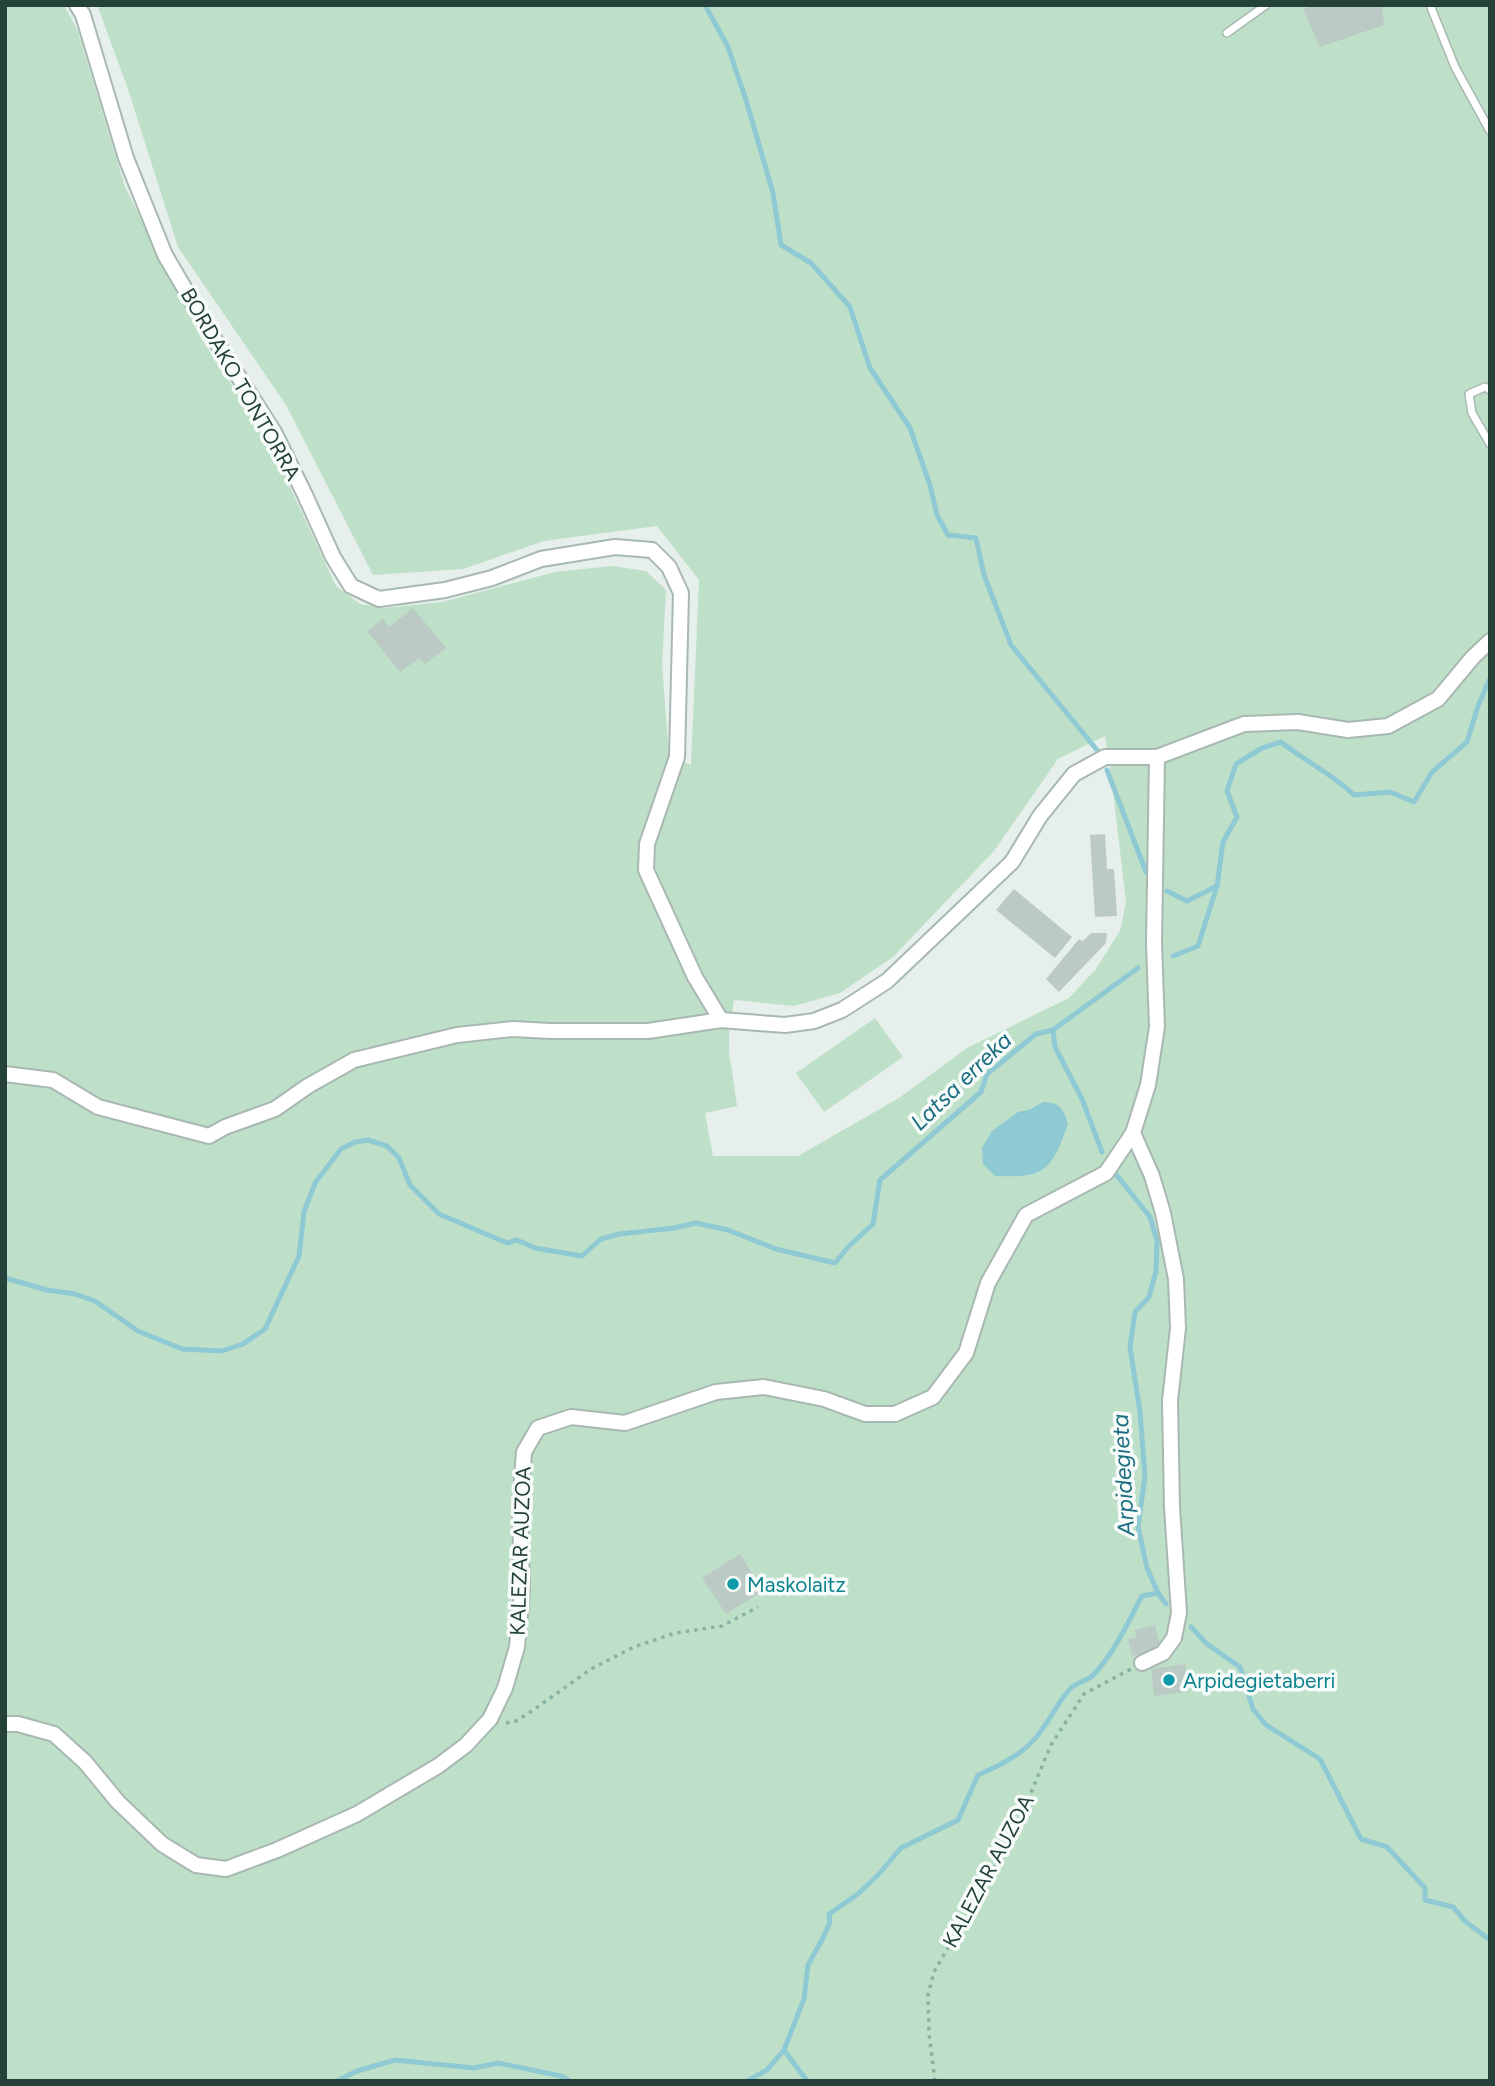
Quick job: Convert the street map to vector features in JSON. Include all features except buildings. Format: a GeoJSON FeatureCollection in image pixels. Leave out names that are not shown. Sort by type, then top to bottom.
{"type":"FeatureCollection","features":[{"type":"Feature","properties":{"kind":"street","name":"BORDAKO TONTORRA"},"geometry":{"type":"LineString","coordinates":[[77,5],[83,15],[126,158],[165,254],[210,332],[274,432],[333,557],[351,586],[379,599],[445,590],[492,578],[541,559],[615,547],[652,550],[668,567],[681,593],[677,757],[647,844],[646,870],[695,977],[721,1020]]}},
{"type":"Feature","properties":{"kind":"street"},"geometry":{"type":"LineString","coordinates":[[5,1074],[52,1080],[99,1107],[209,1136],[225,1127],[275,1109],[307,1086],[354,1060],[457,1035],[513,1029],[648,1031],[721,1020],[785,1025],[814,1021],[842,1010],[887,981],[1012,862],[1040,816],[1074,774],[1105,757],[1157,757],[1244,724],[1298,722],[1348,730],[1388,726],[1438,699],[1490,641]]}},
{"type":"Feature","properties":{"kind":"street","name":"KALEZAR AUZOA"},"geometry":{"type":"LineString","coordinates":[[5,1724],[18,1724],[54,1734],[85,1762],[118,1802],[162,1844],[196,1866],[226,1869],[277,1850],[357,1814],[438,1766],[466,1745],[490,1719],[505,1688],[517,1647],[522,1591],[520,1504],[524,1452],[538,1428],[571,1418],[625,1423],[716,1392],[764,1387],[824,1399],[865,1414],[895,1414],[933,1397],[966,1353],[988,1283],[1026,1215],[1105,1173],[1133,1133],[1148,1085],[1157,1027],[1154,943],[1157,757]]}},
{"type":"Feature","properties":{"kind":"street"},"geometry":{"type":"LineString","coordinates":[[1133,1133],[1153,1176],[1163,1213],[1176,1279],[1178,1328],[1170,1401],[1172,1507],[1179,1613],[1174,1638],[1163,1653],[1142,1664]]}},
{"type":"Feature","properties":{"kind":"lane"},"geometry":{"type":"LineString","coordinates":[[1227,33],[1266,5]]}},
{"type":"Feature","properties":{"kind":"lane"},"geometry":{"type":"LineString","coordinates":[[1430,5],[1455,67],[1490,131]]}},
{"type":"Feature","properties":{"kind":"lane"},"geometry":{"type":"LineString","coordinates":[[1490,390],[1485,387],[1469,394],[1472,413],[1490,444]]}},
{"type":"Feature","properties":{"kind":"path"},"geometry":{"type":"LineString","coordinates":[[490,1719],[503,1724],[516,1721],[591,1670],[634,1647],[675,1633],[722,1626],[758,1606]]}},
{"type":"Feature","properties":{"kind":"path","name":"KALEZAR AUZOA"},"geometry":{"type":"LineString","coordinates":[[935,2081],[929,2034],[928,1995],[934,1972],[1014,1833],[1051,1745],[1084,1694],[1142,1664]]}},
{"type":"Feature","properties":{"kind":"green space"},"geometry":{"type":"Polygon","coordinates":[[[5,5],[64,5],[78,31],[125,187],[201,338],[268,440],[336,586],[360,604],[384,608],[442,602],[555,572],[612,566],[646,571],[666,590],[662,664],[669,756],[691,765],[699,580],[657,526],[544,541],[463,569],[373,575],[286,405],[178,247],[127,86],[97,5],[1490,5],[1490,2081],[5,2081],[5,5]],[[1105,736],[1058,759],[994,851],[893,957],[840,993],[794,1006],[734,1000],[729,1051],[737,1106],[705,1113],[713,1156],[798,1156],[899,1098],[967,1048],[1069,998],[1095,970],[1120,931],[1126,902],[1105,736]]]}},
{"type":"Feature","properties":{"kind":"green space"},"geometry":{"type":"Polygon","coordinates":[[[875,1018],[903,1057],[824,1112],[796,1073],[875,1018]]]}},
{"type":"Feature","properties":{"kind":"water"},"geometry":{"type":"Polygon","coordinates":[[[1043,1102],[1060,1107],[1068,1124],[1051,1162],[1036,1173],[995,1176],[983,1164],[982,1148],[992,1131],[1018,1112],[1029,1110],[1043,1102]]]}},
{"type":"Feature","properties":{"kind":"waterway"},"geometry":{"type":"LineString","coordinates":[[705,5],[728,47],[746,100],[773,193],[781,245],[811,263],[850,307],[870,368],[910,428],[930,485],[937,515],[948,535],[976,538],[984,575],[1011,645],[1097,750]]}},
{"type":"Feature","properties":{"kind":"waterway","name":"Latsa erreka"},"geometry":{"type":"LineString","coordinates":[[1173,956],[1198,946],[1217,886],[1223,842],[1237,817],[1227,791],[1236,764],[1262,748],[1281,742],[1354,795],[1390,792],[1414,802],[1432,772],[1467,742],[1490,678]]}},
{"type":"Feature","properties":{"kind":"waterway"},"geometry":{"type":"LineString","coordinates":[[1107,770],[1146,872]]}},
{"type":"Feature","properties":{"kind":"waterway"},"geometry":{"type":"LineString","coordinates":[[1167,891],[1187,901],[1217,886]]}},
{"type":"Feature","properties":{"kind":"waterway","name":"Latsa erreka"},"geometry":{"type":"LineString","coordinates":[[5,1278],[95,1301],[138,1331],[182,1349],[222,1351],[243,1344],[265,1329],[299,1256],[304,1212],[315,1183],[341,1149],[355,1142],[368,1140],[387,1146],[399,1158],[410,1185],[439,1214],[507,1243],[517,1240],[535,1248],[582,1256],[601,1239],[696,1223],[728,1230],[776,1249],[835,1263],[873,1224],[880,1180],[981,1092],[987,1074],[1036,1034],[1053,1030],[1138,968]]}},
{"type":"Feature","properties":{"kind":"waterway","name":"Arpidegieta"},"geometry":{"type":"LineString","coordinates":[[1053,1030],[1055,1047],[1082,1099],[1102,1152]]}},
{"type":"Feature","properties":{"kind":"waterway","name":"Arpidegieta"},"geometry":{"type":"LineString","coordinates":[[1115,1173],[1150,1217],[1157,1241],[1156,1271],[1149,1297],[1135,1312],[1130,1347],[1140,1412],[1145,1476],[1138,1527],[1147,1568],[1166,1604]]}},
{"type":"Feature","properties":{"kind":"waterway","name":"Arpidegieta"},"geometry":{"type":"LineString","coordinates":[[747,2081],[767,2070],[784,2050],[804,1999],[808,1965],[830,1922],[829,1914],[858,1894],[901,1848],[958,1820],[978,1775],[1006,1762],[1030,1744],[1073,1686],[1092,1676],[1102,1665],[1142,1596],[1158,1593]]}},
{"type":"Feature","properties":{"kind":"waterway"},"geometry":{"type":"LineString","coordinates":[[1191,1627],[1207,1644],[1240,1667],[1253,1709],[1266,1725],[1320,1759],[1361,1839],[1387,1847],[1425,1888],[1425,1900],[1453,1907],[1466,1922],[1490,1940]]}},
{"type":"Feature","properties":{"kind":"waterway"},"geometry":{"type":"LineString","coordinates":[[784,2050],[807,2081]]}},
{"type":"Feature","properties":{"kind":"waterway"},"geometry":{"type":"LineString","coordinates":[[337,2081],[357,2071],[395,2060],[474,2068],[498,2063],[561,2076],[570,2081]]}},
{"type":"Feature","properties":{"kind":"place","name":"Maskolaitz"},"geometry":{"type":"Point","coordinates":[733,1584]}},
{"type":"Feature","properties":{"kind":"place","name":"Arpidegietaberri"},"geometry":{"type":"Point","coordinates":[1169,1680]}}]}
